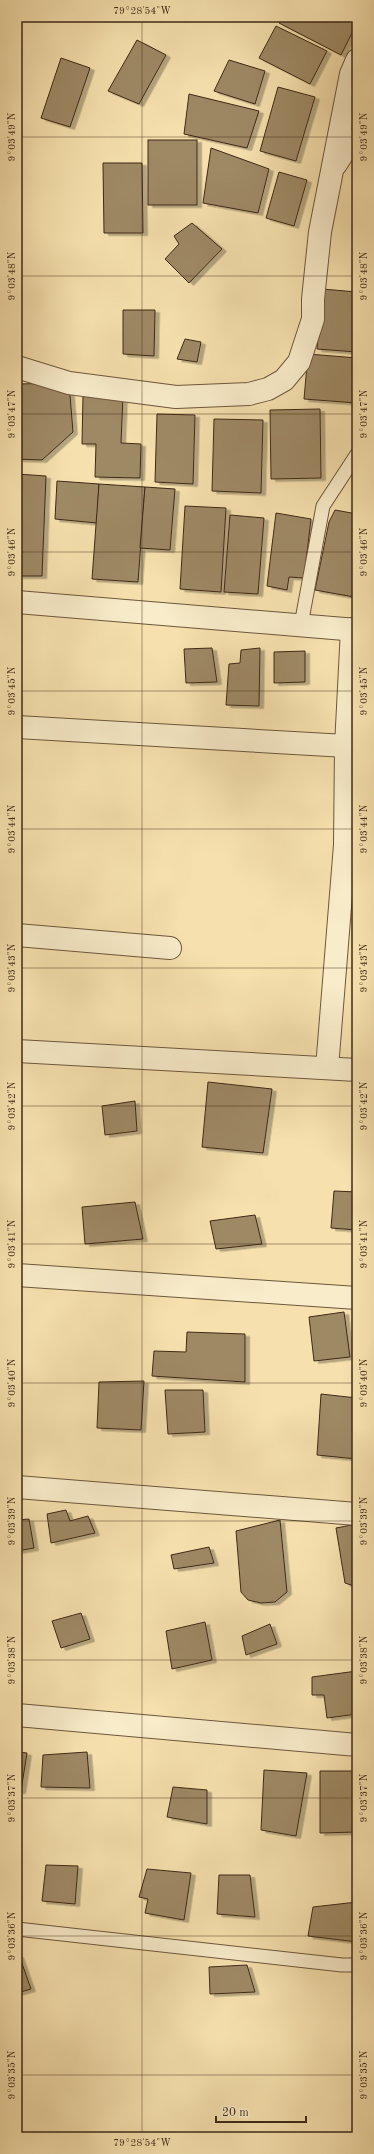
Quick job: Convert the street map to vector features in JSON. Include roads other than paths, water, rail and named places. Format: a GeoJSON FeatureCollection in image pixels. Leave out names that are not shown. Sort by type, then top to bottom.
{"type":"FeatureCollection","features":[{"type":"Feature","properties":{"kind":"street"},"geometry":{"type":"LineString","coordinates":[[17,367],[69,383],[176,397],[249,394],[268,390],[284,380],[299,362],[313,319],[313,299],[320,232],[351,74],[357,60]]}},
{"type":"Feature","properties":{"kind":"street"},"geometry":{"type":"LineString","coordinates":[[334,166],[350,142],[357,139]]}},
{"type":"Feature","properties":{"kind":"street"},"geometry":{"type":"LineString","coordinates":[[17,602],[354,629],[346,746],[351,846],[327,1068]]}},
{"type":"Feature","properties":{"kind":"street"},"geometry":{"type":"LineString","coordinates":[[17,727],[346,746]]}},
{"type":"Feature","properties":{"kind":"street"},"geometry":{"type":"LineString","coordinates":[[17,935],[170,948]]}},
{"type":"Feature","properties":{"kind":"street"},"geometry":{"type":"LineString","coordinates":[[17,1051],[357,1070]]}},
{"type":"Feature","properties":{"kind":"street"},"geometry":{"type":"LineString","coordinates":[[17,1275],[357,1298]]}},
{"type":"Feature","properties":{"kind":"street"},"geometry":{"type":"LineString","coordinates":[[17,1487],[357,1514]]}},
{"type":"Feature","properties":{"kind":"street"},"geometry":{"type":"LineString","coordinates":[[17,1714],[357,1745]]}},
{"type":"Feature","properties":{"kind":"lane"},"geometry":{"type":"LineString","coordinates":[[301,625],[323,506],[357,454]]}},
{"type":"Feature","properties":{"kind":"lane"},"geometry":{"type":"LineString","coordinates":[[17,1929],[342,1965],[357,1965]]}}]}
